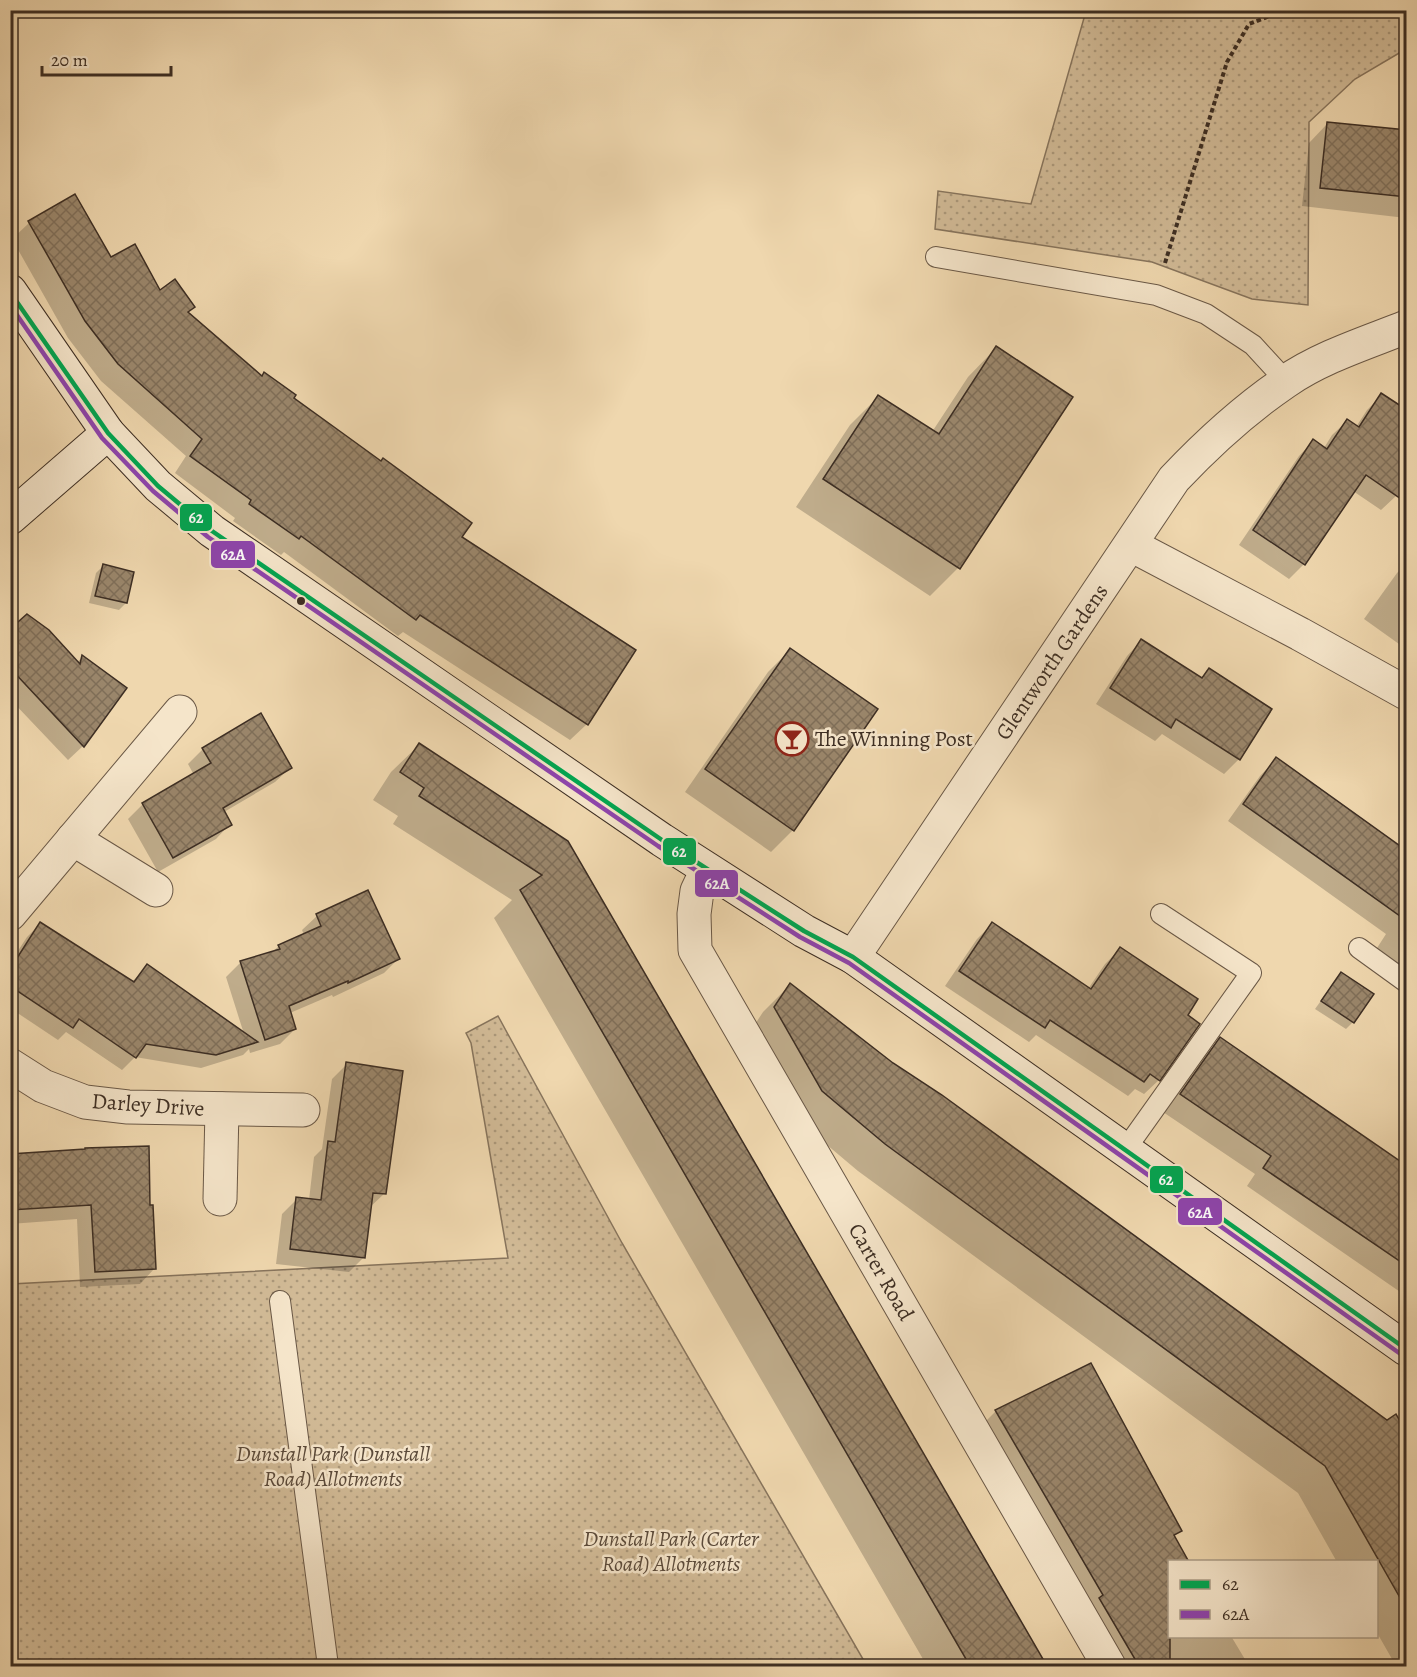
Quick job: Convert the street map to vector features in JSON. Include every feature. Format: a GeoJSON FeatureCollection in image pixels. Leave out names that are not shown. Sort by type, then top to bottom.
{"type":"FeatureCollection","features":[{"type":"Feature","properties":{"kind":"street"},"geometry":{"type":"LineString","coordinates":[[10,291],[108,433],[158,486],[212,531],[707,870],[804,931],[853,957],[1407,1349]]}},
{"type":"Feature","properties":{"kind":"street","name":"Glentworth Gardens"},"geometry":{"type":"LineString","coordinates":[[853,957],[1174,478],[1215,437],[1286,381],[1339,354],[1407,327]]}},
{"type":"Feature","properties":{"kind":"street"},"geometry":{"type":"LineString","coordinates":[[10,518],[108,433]]}},
{"type":"Feature","properties":{"kind":"street"},"geometry":{"type":"LineString","coordinates":[[1131,545],[1407,693]]}},
{"type":"Feature","properties":{"kind":"street"},"geometry":{"type":"LineString","coordinates":[[10,914],[180,711]]}},
{"type":"Feature","properties":{"kind":"street"},"geometry":{"type":"LineString","coordinates":[[73,839],[156,890]]}},
{"type":"Feature","properties":{"kind":"street","name":"Carter Road"},"geometry":{"type":"LineString","coordinates":[[707,870],[697,891],[694,914],[695,950],[1109,1666]]}},
{"type":"Feature","properties":{"kind":"street","name":"Darley Drive"},"geometry":{"type":"LineString","coordinates":[[10,1065],[44,1086],[85,1102],[128,1107],[303,1110]]}},
{"type":"Feature","properties":{"kind":"street","name":"Darley Drive"},"geometry":{"type":"LineString","coordinates":[[220,1199],[222,1109]]}},
{"type":"Feature","properties":{"kind":"lane"},"geometry":{"type":"LineString","coordinates":[[936,258],[1156,295],[1206,314],[1253,345],[1286,381]]}},
{"type":"Feature","properties":{"kind":"lane"},"geometry":{"type":"LineString","coordinates":[[1125,1150],[1251,973],[1161,914]]}},
{"type":"Feature","properties":{"kind":"lane"},"geometry":{"type":"LineString","coordinates":[[1359,948],[1407,981]]}},
{"type":"Feature","properties":{"kind":"lane"},"geometry":{"type":"LineString","coordinates":[[280,1301],[328,1666]]}},
{"type":"Feature","properties":{"kind":"path"},"geometry":{"type":"LineString","coordinates":[[1156,295],[1227,62],[1249,24],[1285,10]]}},
{"type":"Feature","properties":{"kind":"green space"},"geometry":{"type":"Polygon","coordinates":[[[1086,11],[1406,11],[1406,49],[1355,79],[1309,122],[1308,305],[1252,299],[1152,262],[935,229],[938,191],[1031,204],[1086,11]]]}},
{"type":"Feature","properties":{"kind":"green space","name":"Dunstall Park (Dunstall Road) Allotments"},"geometry":{"type":"Polygon","coordinates":[[[498,1016],[622,1243],[867,1666],[11,1666],[11,1284],[508,1258],[471,1043],[466,1033],[498,1016]]]}},
{"type":"Feature","properties":{"kind":"building"},"geometry":{"type":"Polygon","coordinates":[[[1327,122],[1407,130],[1407,197],[1320,188],[1327,122]]]}},
{"type":"Feature","properties":{"kind":"building"},"geometry":{"type":"Polygon","coordinates":[[[75,194],[111,257],[135,244],[160,290],[175,279],[195,307],[188,312],[262,376],[264,372],[296,395],[294,398],[381,461],[383,458],[472,523],[462,537],[636,650],[588,725],[420,615],[416,620],[301,536],[299,539],[249,504],[251,500],[190,456],[202,439],[118,364],[85,321],[28,221],[75,194]]]}},
{"type":"Feature","properties":{"kind":"building"},"geometry":{"type":"Polygon","coordinates":[[[996,346],[1073,397],[960,569],[823,479],[878,395],[939,434],[996,346]]]}},
{"type":"Feature","properties":{"kind":"building"},"geometry":{"type":"Polygon","coordinates":[[[1381,393],[1407,410],[1407,503],[1366,475],[1305,565],[1253,530],[1313,439],[1327,449],[1347,419],[1359,427],[1381,393]]]}},
{"type":"Feature","properties":{"kind":"building"},"geometry":{"type":"Polygon","coordinates":[[[103,564],[134,572],[127,603],[95,596],[103,564]]]}},
{"type":"Feature","properties":{"kind":"building"},"geometry":{"type":"Polygon","coordinates":[[[27,614],[49,630],[80,664],[82,655],[127,688],[84,747],[10,668],[10,629],[27,614]]]}},
{"type":"Feature","properties":{"kind":"building"},"geometry":{"type":"Polygon","coordinates":[[[1141,639],[1202,678],[1209,668],[1272,709],[1240,760],[1176,719],[1171,728],[1110,688],[1141,639]]]}},
{"type":"Feature","properties":{"kind":"building","name":"The Winning Post"},"geometry":{"type":"Polygon","coordinates":[[[790,648],[878,709],[794,831],[705,769],[790,648]]]}},
{"type":"Feature","properties":{"kind":"building"},"geometry":{"type":"Polygon","coordinates":[[[261,713],[292,768],[223,808],[232,825],[173,858],[142,803],[211,763],[202,748],[261,713]]]}},
{"type":"Feature","properties":{"kind":"building"},"geometry":{"type":"Polygon","coordinates":[[[419,743],[568,841],[1047,1666],[970,1666],[520,890],[542,875],[419,796],[424,788],[400,772],[419,743]]]}},
{"type":"Feature","properties":{"kind":"building"},"geometry":{"type":"Polygon","coordinates":[[[1276,757],[1407,851],[1407,921],[1243,804],[1276,757]]]}},
{"type":"Feature","properties":{"kind":"building"},"geometry":{"type":"Polygon","coordinates":[[[368,890],[400,959],[348,983],[348,981],[289,1006],[296,1029],[265,1040],[240,961],[280,949],[278,945],[321,926],[316,914],[368,890]]]}},
{"type":"Feature","properties":{"kind":"building"},"geometry":{"type":"Polygon","coordinates":[[[40,922],[134,982],[147,964],[258,1042],[216,1055],[146,1044],[136,1058],[79,1019],[73,1028],[10,986],[10,969],[40,922]]]}},
{"type":"Feature","properties":{"kind":"building"},"geometry":{"type":"Polygon","coordinates":[[[992,922],[1091,989],[1120,947],[1198,999],[1188,1015],[1200,1024],[1160,1081],[1150,1074],[1144,1082],[1050,1020],[1045,1028],[959,971],[992,922]]]}},
{"type":"Feature","properties":{"kind":"building"},"geometry":{"type":"Polygon","coordinates":[[[1341,972],[1374,994],[1354,1023],[1321,1001],[1341,972]]]}},
{"type":"Feature","properties":{"kind":"building"},"geometry":{"type":"Polygon","coordinates":[[[790,983],[893,1063],[942,1095],[1387,1420],[1396,1414],[1407,1433],[1407,1610],[1325,1466],[885,1144],[822,1091],[774,1007],[790,983]]]}},
{"type":"Feature","properties":{"kind":"building"},"geometry":{"type":"Polygon","coordinates":[[[1220,1037],[1407,1166],[1407,1266],[1263,1168],[1271,1156],[1180,1094],[1220,1037]]]}},
{"type":"Feature","properties":{"kind":"building"},"geometry":{"type":"Polygon","coordinates":[[[346,1062],[403,1071],[386,1194],[373,1193],[365,1258],[290,1249],[296,1197],[321,1200],[328,1141],[335,1142],[346,1062]]]}},
{"type":"Feature","properties":{"kind":"building"},"geometry":{"type":"Polygon","coordinates":[[[149,1146],[150,1205],[153,1205],[156,1269],[95,1272],[91,1205],[10,1210],[10,1154],[149,1146]]]}},
{"type":"Feature","properties":{"kind":"building"},"geometry":{"type":"Polygon","coordinates":[[[1091,1363],[1182,1531],[1174,1535],[1188,1560],[1168,1560],[1170,1666],[1139,1666],[1099,1598],[1103,1595],[995,1410],[1091,1363]]]}},
{"type":"Feature","properties":{"kind":"transit line","name":"62"},"geometry":{"type":"LineString","coordinates":[[10,292],[108,433],[158,486],[212,531],[662,840],[804,931],[853,957],[1406,1349]]}},
{"type":"Feature","properties":{"kind":"transit line","name":"62A"},"geometry":{"type":"LineString","coordinates":[[10,305],[102,438],[153,491],[208,537],[658,846],[800,937],[849,963],[1402,1355]]}},
{"type":"Feature","properties":{"kind":"place","name":"The Winning Post"},"geometry":{"type":"Point","coordinates":[792,739]}},
{"type":"Feature","properties":{"kind":"park label","name":"Dunstall Park (Carter Road) Allotments"},"geometry":{"type":"Point","coordinates":[671,1552]}}]}
